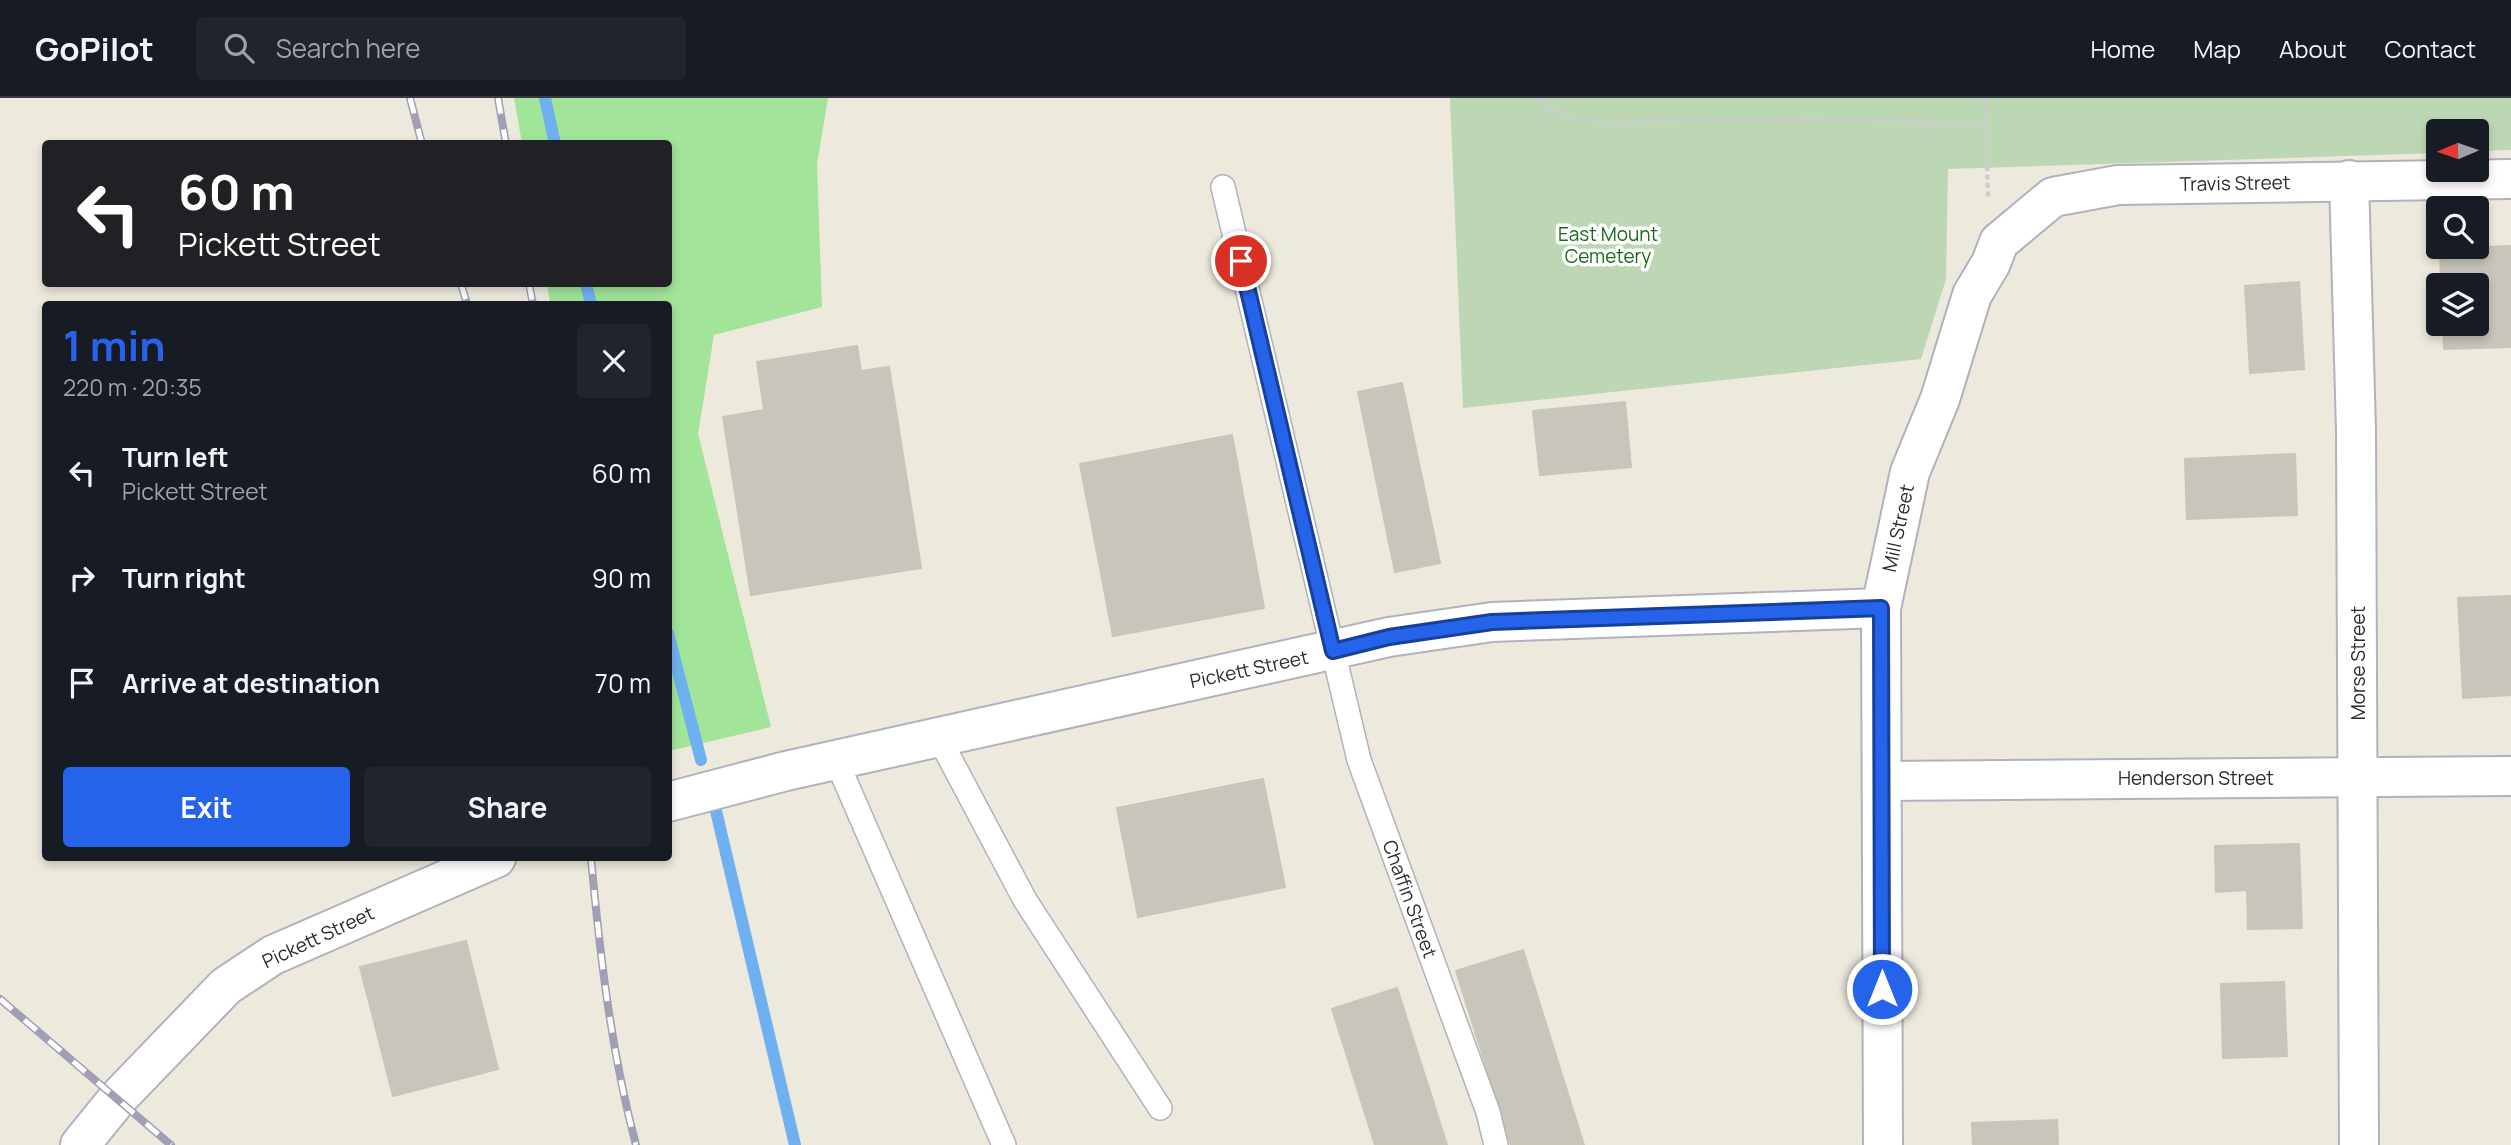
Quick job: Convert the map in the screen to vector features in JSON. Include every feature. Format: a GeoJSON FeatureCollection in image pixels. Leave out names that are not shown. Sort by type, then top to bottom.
{"type":"FeatureCollection","features":[{"type":"Feature","properties":{"kind":"street","name":"Travis Street"},"geometry":{"type":"LineString","coordinates":[[1991,263],[1999,242],[2053,197],[2118,185],[2511,179]]}},
{"type":"Feature","properties":{"kind":"street","name":"Morse Street"},"geometry":{"type":"LineString","coordinates":[[2349,180],[2356,430],[2359,1145]]}},
{"type":"Feature","properties":{"kind":"street","name":"Mill Street"},"geometry":{"type":"LineString","coordinates":[[1883,1145],[1881,608],[1910,472],[1940,399],[1972,295],[1991,263]]}},
{"type":"Feature","properties":{"kind":"street","name":"Pickett Street"},"geometry":{"type":"LineString","coordinates":[[672,801],[836,760],[1389,637],[1492,622],[1881,608]]}},
{"type":"Feature","properties":{"kind":"street","name":"Henderson Street"},"geometry":{"type":"LineString","coordinates":[[1882,781],[2511,776]]}},
{"type":"Feature","properties":{"kind":"street","name":"Pickett Street"},"geometry":{"type":"LineString","coordinates":[[80,1145],[118,1098],[226,986],[273,955],[489,861]]}},
{"type":"Feature","properties":{"kind":"lane","name":"Chaffin Street"},"geometry":{"type":"LineString","coordinates":[[1223,187],[1359,760],[1488,1112],[1496,1145]]}},
{"type":"Feature","properties":{"kind":"lane"},"geometry":{"type":"LineString","coordinates":[[939,738],[1025,900],[1160,1108]]}},
{"type":"Feature","properties":{"kind":"lane"},"geometry":{"type":"LineString","coordinates":[[836,760],[1004,1145]]}},
{"type":"Feature","properties":{"kind":"path"},"geometry":{"type":"LineString","coordinates":[[1537,98],[1556,113],[1578,121],[1604,123],[1822,119],[1986,125]]}},
{"type":"Feature","properties":{"kind":"path"},"geometry":{"type":"LineString","coordinates":[[1985,98],[1991,263]]}},
{"type":"Feature","properties":{"kind":"green space"},"geometry":{"type":"Polygon","coordinates":[[[514,98],[828,98],[817,164],[822,307],[714,335],[698,434],[771,727],[672,750],[672,301],[550,301],[547,287],[672,287],[672,140],[521,140],[514,98]]]}},
{"type":"Feature","properties":{"kind":"green space","name":"East Mount Cemetery"},"geometry":{"type":"Polygon","coordinates":[[[1450,98],[2511,98],[2511,150],[2489,151],[2489,119],[2426,119],[2426,153],[1948,169],[1946,279],[1921,359],[1463,408],[1450,98]]]}},
{"type":"Feature","properties":{"kind":"building"},"geometry":{"type":"Polygon","coordinates":[[[2511,246],[2511,347],[2444,349],[2443,336],[2489,336],[2489,273],[2441,273],[2440,259],[2489,259],[2489,247],[2511,246]]]}},
{"type":"Feature","properties":{"kind":"building"},"geometry":{"type":"Polygon","coordinates":[[[2299,282],[2304,369],[2250,373],[2245,286],[2299,282]]]}},
{"type":"Feature","properties":{"kind":"building"},"geometry":{"type":"Polygon","coordinates":[[[857,346],[861,371],[889,367],[921,568],[751,595],[723,417],[764,410],[757,362],[857,346]]]}},
{"type":"Feature","properties":{"kind":"building"},"geometry":{"type":"Polygon","coordinates":[[[1402,383],[1440,563],[1395,572],[1358,392],[1402,383]]]}},
{"type":"Feature","properties":{"kind":"building"},"geometry":{"type":"Polygon","coordinates":[[[1625,402],[1631,467],[1540,475],[1533,411],[1625,402]]]}},
{"type":"Feature","properties":{"kind":"building"},"geometry":{"type":"Polygon","coordinates":[[[1232,435],[1264,608],[1113,636],[1080,464],[1232,435]]]}},
{"type":"Feature","properties":{"kind":"building"},"geometry":{"type":"Polygon","coordinates":[[[2295,454],[2297,515],[2187,519],[2185,459],[2295,454]]]}},
{"type":"Feature","properties":{"kind":"building"},"geometry":{"type":"Polygon","coordinates":[[[2511,596],[2511,695],[2463,698],[2458,598],[2511,596]]]}},
{"type":"Feature","properties":{"kind":"building"},"geometry":{"type":"Polygon","coordinates":[[[1263,779],[1285,887],[1138,917],[1117,808],[1263,779]]]}},
{"type":"Feature","properties":{"kind":"building"},"geometry":{"type":"Polygon","coordinates":[[[2299,844],[2302,928],[2248,929],[2247,890],[2216,892],[2215,846],[2299,844]]]}},
{"type":"Feature","properties":{"kind":"building"},"geometry":{"type":"Polygon","coordinates":[[[466,941],[498,1069],[393,1096],[360,967],[466,941]]]}},
{"type":"Feature","properties":{"kind":"building"},"geometry":{"type":"Polygon","coordinates":[[[1523,950],[1584,1145],[1511,1145],[1456,971],[1523,950]]]}},
{"type":"Feature","properties":{"kind":"building"},"geometry":{"type":"Polygon","coordinates":[[[2284,982],[2287,1056],[2223,1058],[2221,984],[2284,982]]]}},
{"type":"Feature","properties":{"kind":"building"},"geometry":{"type":"Polygon","coordinates":[[[1397,988],[1447,1145],[1375,1145],[1332,1009],[1397,988]]]}},
{"type":"Feature","properties":{"kind":"building"},"geometry":{"type":"Polygon","coordinates":[[[2057,1120],[2058,1145],[1973,1145],[1972,1123],[2057,1120]]]}},
{"type":"Feature","properties":{"kind":"waterway"},"geometry":{"type":"LineString","coordinates":[[545,98],[554,140]]}},
{"type":"Feature","properties":{"kind":"waterway"},"geometry":{"type":"LineString","coordinates":[[587,287],[590,301]]}},
{"type":"Feature","properties":{"kind":"waterway"},"geometry":{"type":"LineString","coordinates":[[672,648],[701,760]]}},
{"type":"Feature","properties":{"kind":"waterway"},"geometry":{"type":"LineString","coordinates":[[716,811],[795,1145]]}},
{"type":"Feature","properties":{"kind":"railway"},"geometry":{"type":"LineString","coordinates":[[410,98],[421,140]]}},
{"type":"Feature","properties":{"kind":"railway"},"geometry":{"type":"LineString","coordinates":[[498,98],[505,140]]}},
{"type":"Feature","properties":{"kind":"railway"},"geometry":{"type":"LineString","coordinates":[[462,287],[466,301]]}},
{"type":"Feature","properties":{"kind":"railway"},"geometry":{"type":"LineString","coordinates":[[530,287],[532,301]]}},
{"type":"Feature","properties":{"kind":"railway"},"geometry":{"type":"LineString","coordinates":[[591,861],[608,1003],[636,1145]]}},
{"type":"Feature","properties":{"kind":"railway"},"geometry":{"type":"LineString","coordinates":[[0,999],[171,1145]]}},
{"type":"Feature","properties":{"kind":"route"},"geometry":{"type":"LineString","coordinates":[[1241,261],[1333,651],[1389,637],[1492,622],[1881,608],[1882,989]]}}]}
